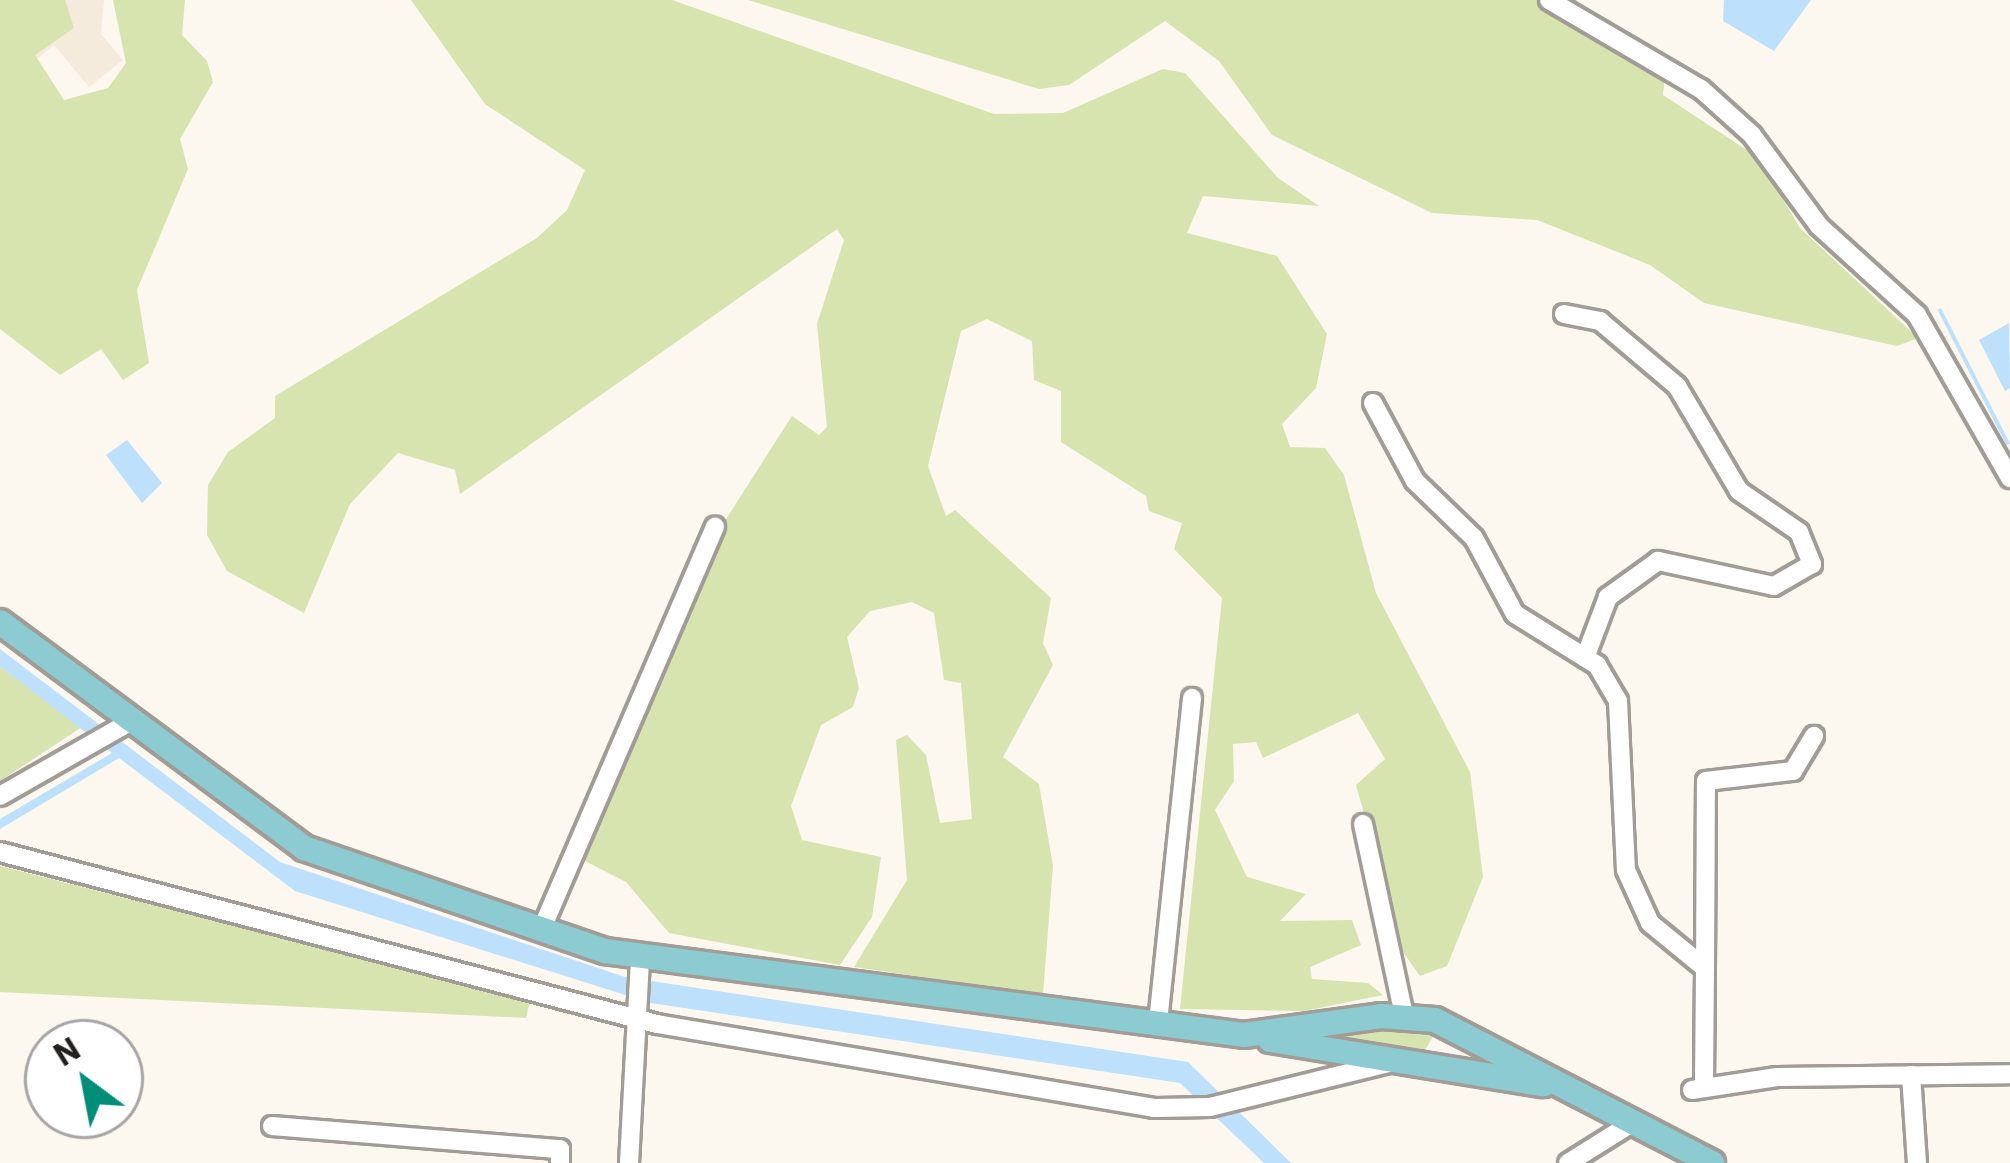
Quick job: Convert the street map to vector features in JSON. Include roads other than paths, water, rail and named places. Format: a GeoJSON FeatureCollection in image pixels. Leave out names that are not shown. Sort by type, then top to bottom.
{"type":"FeatureCollection","features":[{"type":"Feature","properties":{"kind":"main road"},"geometry":{"type":"LineString","coordinates":[[0,622],[128,723],[304,848],[543,926],[638,966],[1158,1022],[1563,1087]]}},
{"type":"Feature","properties":{"kind":"main road"},"geometry":{"type":"LineString","coordinates":[[1244,1036],[1405,1016],[1435,1020],[1712,1163]]}},
{"type":"Feature","properties":{"kind":"street"},"geometry":{"type":"LineString","coordinates":[[1550,0],[1701,89],[1752,135],[1820,226],[1917,315],[2010,478]]}},
{"type":"Feature","properties":{"kind":"street"},"geometry":{"type":"LineString","coordinates":[[1564,314],[1600,321],[1677,386],[1739,491],[1799,532],[1813,564],[1774,586],[1658,561],[1608,597],[1585,658]]}},
{"type":"Feature","properties":{"kind":"street"},"geometry":{"type":"LineString","coordinates":[[1373,403],[1415,481],[1474,538],[1515,614],[1585,658],[1621,712],[1632,890],[1650,923],[1705,968]]}},
{"type":"Feature","properties":{"kind":"street"},"geometry":{"type":"LineString","coordinates":[[543,926],[715,526]]}},
{"type":"Feature","properties":{"kind":"street"},"geometry":{"type":"LineString","coordinates":[[1158,1022],[1192,698]]}},
{"type":"Feature","properties":{"kind":"street"},"geometry":{"type":"LineString","coordinates":[[0,796],[128,723]]}},
{"type":"Feature","properties":{"kind":"street"},"geometry":{"type":"LineString","coordinates":[[1814,736],[1793,771],[1706,782],[1705,968],[1698,1089],[1911,1075],[2010,1074]]}},
{"type":"Feature","properties":{"kind":"street"},"geometry":{"type":"LineString","coordinates":[[1363,824],[1405,1016]]}},
{"type":"Feature","properties":{"kind":"street"},"geometry":{"type":"LineString","coordinates":[[0,852],[634,1011],[1154,1108],[1210,1107],[1400,1060]]}},
{"type":"Feature","properties":{"kind":"street"},"geometry":{"type":"LineString","coordinates":[[629,1163],[638,966]]}},
{"type":"Feature","properties":{"kind":"street"},"geometry":{"type":"LineString","coordinates":[[1911,1075],[1917,1163]]}},
{"type":"Feature","properties":{"kind":"street"},"geometry":{"type":"LineString","coordinates":[[1568,1163],[1632,1123]]}},
{"type":"Feature","properties":{"kind":"street"},"geometry":{"type":"LineString","coordinates":[[272,1126],[560,1150],[560,1163]]}},
{"type":"Feature","properties":{"kind":"street"},"geometry":{"type":"LineString","coordinates":[[431,1163],[432,1139]]}},
{"type":"Feature","properties":{"kind":"water"},"geometry":{"type":"Polygon","coordinates":[[[1724,0],[1811,0],[1774,51],[1723,21],[1724,0]]]}},
{"type":"Feature","properties":{"kind":"water"},"geometry":{"type":"Polygon","coordinates":[[[1941,308],[2010,443],[2006,445],[1937,310],[1941,308]]]}},
{"type":"Feature","properties":{"kind":"water"},"geometry":{"type":"Polygon","coordinates":[[[2009,323],[2010,388],[2005,391],[1979,340],[2009,323]]]}},
{"type":"Feature","properties":{"kind":"water"},"geometry":{"type":"Polygon","coordinates":[[[127,440],[162,483],[142,503],[106,455],[127,440]]]}},
{"type":"Feature","properties":{"kind":"water"},"geometry":{"type":"Polygon","coordinates":[[[0,649],[280,862],[625,977],[1188,1062],[1291,1163],[1264,1163],[1180,1083],[651,1003],[295,891],[119,758],[0,829],[0,819],[112,753],[0,666],[0,649]]]}}]}
